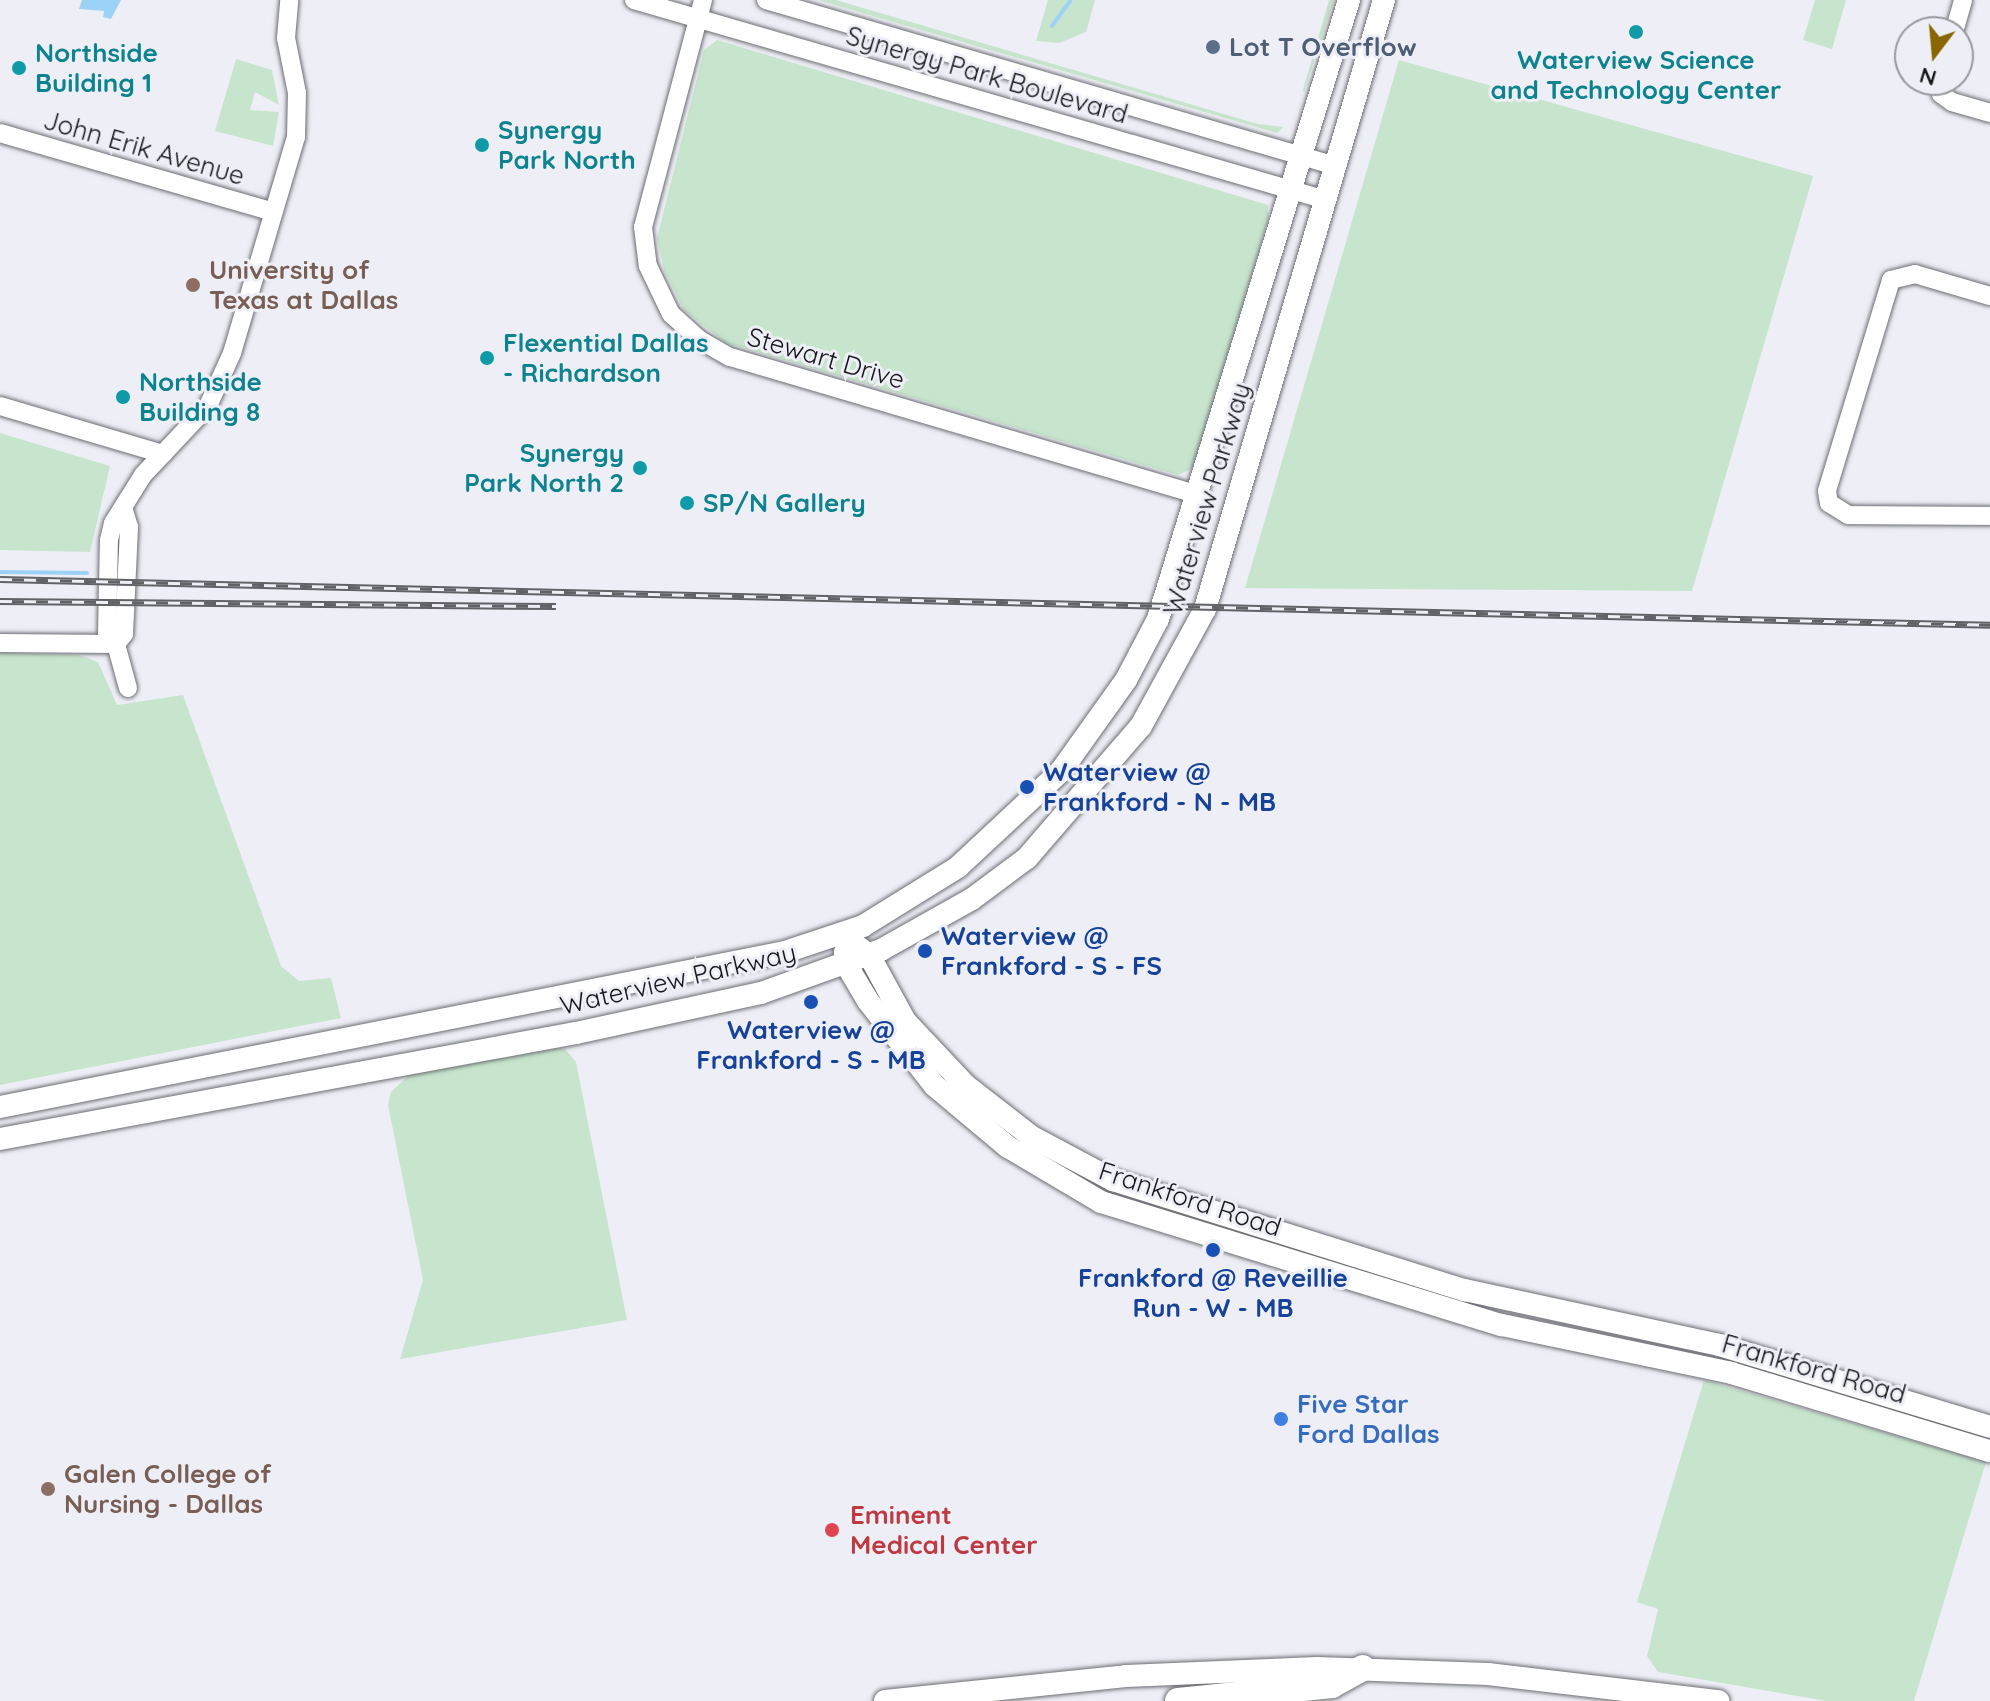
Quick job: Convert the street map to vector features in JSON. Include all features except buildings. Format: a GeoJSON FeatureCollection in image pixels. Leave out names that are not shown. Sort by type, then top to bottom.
{"type":"FeatureCollection","features":[{"type":"Feature","properties":{"kind":"highway"},"geometry":{"type":"LineString","coordinates":[[1178,1701],[1332,1685],[1363,1668]]}},
{"type":"Feature","properties":{"kind":"main road","name":"Waterview Parkway"},"geometry":{"type":"LineString","coordinates":[[0,1107],[716,967],[844,935],[919,895],[1037,798],[1092,731],[1143,649],[1200,495],[1349,0]]}},
{"type":"Feature","properties":{"kind":"main road","name":"Waterview Parkway"},"geometry":{"type":"LineString","coordinates":[[0,1139],[718,1004],[869,955],[999,880],[1062,821],[1141,726],[1205,609],[1384,0]]}},
{"type":"Feature","properties":{"kind":"main road"},"geometry":{"type":"LineString","coordinates":[[1340,28],[1373,38]]}},
{"type":"Feature","properties":{"kind":"main road"},"geometry":{"type":"LineString","coordinates":[[1037,798],[1062,821]]}},
{"type":"Feature","properties":{"kind":"main road","name":"Frankford Road"},"geometry":{"type":"LineString","coordinates":[[844,935],[869,955],[905,1021],[938,1060],[996,1111],[1074,1162],[1159,1198],[1462,1301],[1545,1312],[1708,1343],[1990,1427]]}},
{"type":"Feature","properties":{"kind":"main road","name":"Frankford Road"},"geometry":{"type":"LineString","coordinates":[[844,935],[846,964],[890,1032],[935,1086],[1008,1147],[1078,1192],[1126,1212],[1731,1373],[1990,1451]]}},
{"type":"Feature","properties":{"kind":"main road"},"geometry":{"type":"LineString","coordinates":[[358,1037],[364,1071]]}},
{"type":"Feature","properties":{"kind":"main road"},"geometry":{"type":"LineString","coordinates":[[885,1701],[1167,1673],[1363,1668],[1539,1678],[1718,1701]]}},
{"type":"Feature","properties":{"kind":"street"},"geometry":{"type":"LineString","coordinates":[[116,644],[124,634],[129,527],[124,511],[143,475],[196,422],[222,378],[273,212],[299,114],[286,38],[289,0]]}},
{"type":"Feature","properties":{"kind":"street","name":"Synergy Park Boulevard"},"geometry":{"type":"LineString","coordinates":[[634,0],[1326,200]]}},
{"type":"Feature","properties":{"kind":"street","name":"Stewart Drive"},"geometry":{"type":"LineString","coordinates":[[703,0],[642,233],[654,282],[685,328],[730,357],[1200,495]]}},
{"type":"Feature","properties":{"kind":"street","name":"Synergy Park Boulevard"},"geometry":{"type":"LineString","coordinates":[[766,0],[1336,166]]}},
{"type":"Feature","properties":{"kind":"street"},"geometry":{"type":"LineString","coordinates":[[1944,96],[1952,102],[1990,113]]}},
{"type":"Feature","properties":{"kind":"street","name":"John Erik Avenue"},"geometry":{"type":"LineString","coordinates":[[0,133],[273,212]]}},
{"type":"Feature","properties":{"kind":"street"},"geometry":{"type":"LineString","coordinates":[[1990,296],[1915,274],[1896,276],[1886,287],[1827,491],[1829,503],[1848,515],[1990,516]]}},
{"type":"Feature","properties":{"kind":"street"},"geometry":{"type":"LineString","coordinates":[[0,406],[163,454]]}},
{"type":"Feature","properties":{"kind":"street"},"geometry":{"type":"LineString","coordinates":[[0,643],[116,644]]}},
{"type":"Feature","properties":{"kind":"street"},"geometry":{"type":"LineString","coordinates":[[116,644],[128,688]]}},
{"type":"Feature","properties":{"kind":"green space"},"geometry":{"type":"Polygon","coordinates":[[[818,0],[836,0],[1258,124],[1284,127],[1277,133],[818,0]]]}},
{"type":"Feature","properties":{"kind":"green space"},"geometry":{"type":"Polygon","coordinates":[[[1048,0],[1095,0],[1086,32],[1059,43],[1036,41],[1048,0]]]}},
{"type":"Feature","properties":{"kind":"green space"},"geometry":{"type":"Polygon","coordinates":[[[1329,0],[1334,0],[1304,92],[1303,90],[1329,0]]]}},
{"type":"Feature","properties":{"kind":"green space"},"geometry":{"type":"Polygon","coordinates":[[[1815,0],[1846,0],[1832,49],[1803,40],[1815,0]]]}},
{"type":"Feature","properties":{"kind":"green space"},"geometry":{"type":"Polygon","coordinates":[[[717,40],[1268,205],[1268,219],[1195,467],[1178,475],[726,343],[684,310],[664,270],[657,238],[704,50],[717,40]]]}},
{"type":"Feature","properties":{"kind":"green space"},"geometry":{"type":"Polygon","coordinates":[[[236,59],[272,70],[279,105],[255,92],[250,110],[279,112],[273,146],[215,131],[236,59]]]}},
{"type":"Feature","properties":{"kind":"green space"},"geometry":{"type":"Polygon","coordinates":[[[1399,60],[1813,176],[1692,591],[1245,588],[1399,60]]]}},
{"type":"Feature","properties":{"kind":"green space"},"geometry":{"type":"Polygon","coordinates":[[[0,433],[110,466],[90,552],[0,550],[0,433]]]}},
{"type":"Feature","properties":{"kind":"green space"},"geometry":{"type":"Polygon","coordinates":[[[0,653],[79,655],[98,662],[117,705],[183,695],[281,966],[299,981],[331,978],[341,1018],[0,1085],[0,653]]]}},
{"type":"Feature","properties":{"kind":"green space"},"geometry":{"type":"Polygon","coordinates":[[[555,1047],[565,1049],[576,1062],[627,1320],[400,1359],[423,1280],[388,1105],[391,1092],[409,1075],[555,1047]]]}},
{"type":"Feature","properties":{"kind":"green space"},"geometry":{"type":"Polygon","coordinates":[[[1704,1380],[1986,1462],[1914,1701],[1826,1701],[1658,1672],[1647,1656],[1658,1609],[1637,1602],[1704,1380]]]}},
{"type":"Feature","properties":{"kind":"water"},"geometry":{"type":"Polygon","coordinates":[[[82,0],[121,0],[111,19],[103,17],[104,11],[79,9],[82,0]]]}},
{"type":"Feature","properties":{"kind":"waterway"},"geometry":{"type":"LineString","coordinates":[[1052,26],[1070,1]]}},
{"type":"Feature","properties":{"kind":"waterway"},"geometry":{"type":"LineString","coordinates":[[0,572],[87,573]]}},
{"type":"Feature","properties":{"kind":"railway"},"geometry":{"type":"LineString","coordinates":[[0,579],[1990,625]]}},
{"type":"Feature","properties":{"kind":"railway"},"geometry":{"type":"LineString","coordinates":[[0,601],[556,606]]}},
{"type":"Feature","properties":{"kind":"place","name":"Waterview Science and Technology Center"},"geometry":{"type":"Point","coordinates":[1636,32]}},
{"type":"Feature","properties":{"kind":"place","name":"Lot T Overflow"},"geometry":{"type":"Point","coordinates":[1213,47]}},
{"type":"Feature","properties":{"kind":"place","name":"Northside Building 1"},"geometry":{"type":"Point","coordinates":[19,68]}},
{"type":"Feature","properties":{"kind":"place","name":"Synergy Park North"},"geometry":{"type":"Point","coordinates":[482,145]}},
{"type":"Feature","properties":{"kind":"place","name":"University of Texas at Dallas"},"geometry":{"type":"Point","coordinates":[193,285]}},
{"type":"Feature","properties":{"kind":"place","name":"Flexential Dallas - Richardson"},"geometry":{"type":"Point","coordinates":[487,358]}},
{"type":"Feature","properties":{"kind":"place","name":"Northside Building 8"},"geometry":{"type":"Point","coordinates":[123,397]}},
{"type":"Feature","properties":{"kind":"place","name":"Synergy Park North 2"},"geometry":{"type":"Point","coordinates":[640,468]}},
{"type":"Feature","properties":{"kind":"place","name":"SP/N Gallery"},"geometry":{"type":"Point","coordinates":[687,503]}},
{"type":"Feature","properties":{"kind":"place","name":"Waterview @ Frankford - N - MB"},"geometry":{"type":"Point","coordinates":[1027,787]}},
{"type":"Feature","properties":{"kind":"place","name":"Waterview @ Frankford - S - FS"},"geometry":{"type":"Point","coordinates":[925,951]}},
{"type":"Feature","properties":{"kind":"place","name":"Waterview @ Frankford - S - MB"},"geometry":{"type":"Point","coordinates":[811,1002]}},
{"type":"Feature","properties":{"kind":"place","name":"Frankford @ Reveillie Run - W - MB"},"geometry":{"type":"Point","coordinates":[1213,1250]}},
{"type":"Feature","properties":{"kind":"place","name":"Five Star Ford Dallas"},"geometry":{"type":"Point","coordinates":[1281,1419]}},
{"type":"Feature","properties":{"kind":"place","name":"Galen College of Nursing - Dallas"},"geometry":{"type":"Point","coordinates":[48,1489]}},
{"type":"Feature","properties":{"kind":"place","name":"Eminent Medical Center"},"geometry":{"type":"Point","coordinates":[832,1530]}}]}
